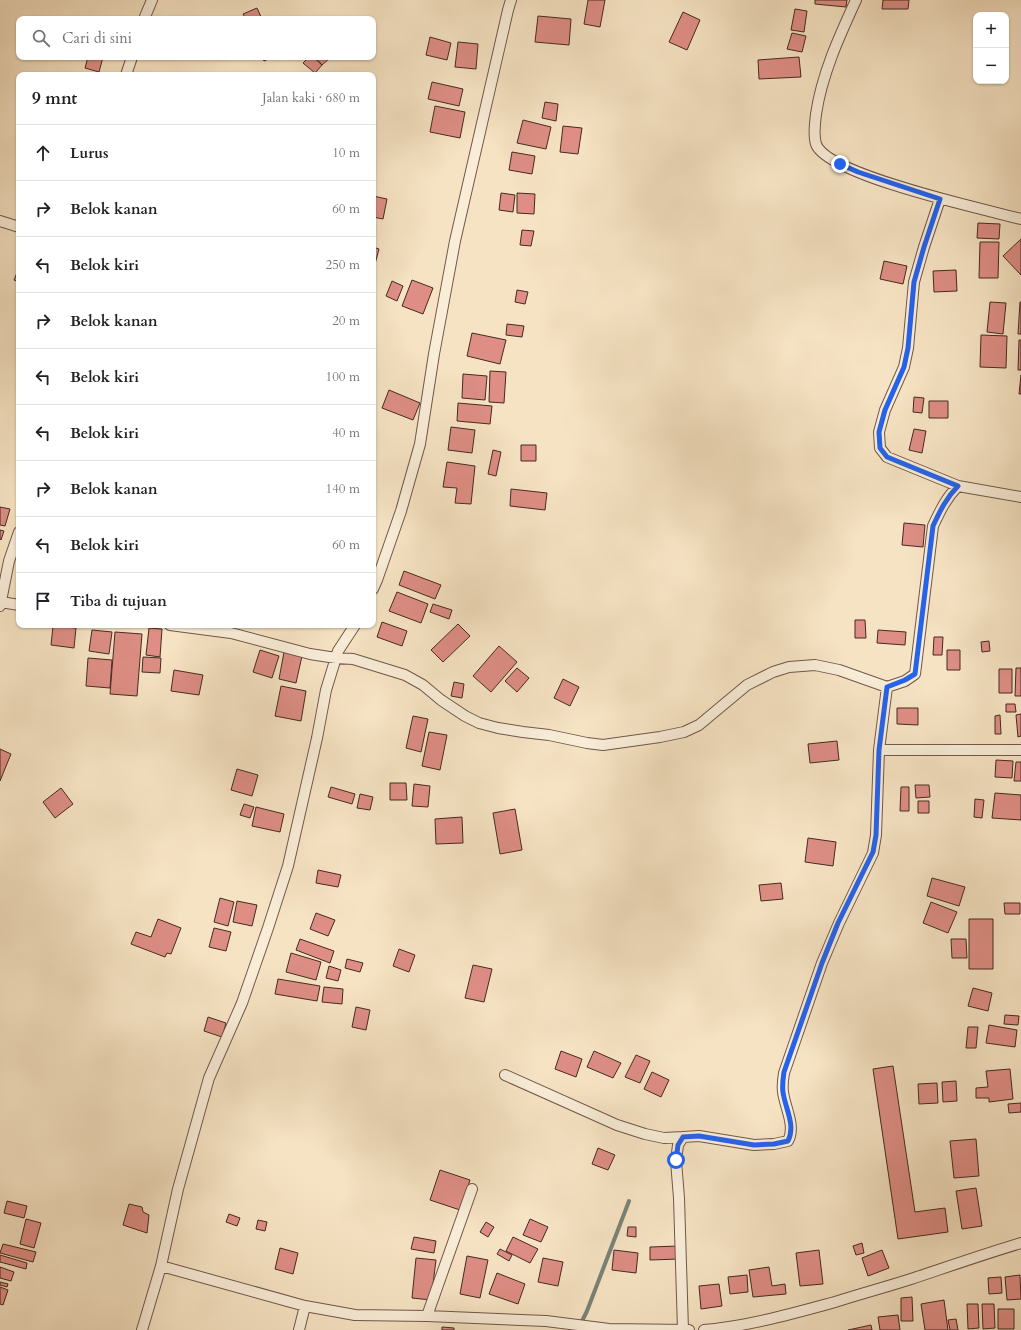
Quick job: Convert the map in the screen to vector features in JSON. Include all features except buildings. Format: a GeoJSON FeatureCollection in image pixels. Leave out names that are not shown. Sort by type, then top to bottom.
{"type":"FeatureCollection","features":[{"type":"Feature","properties":{"kind":"street"},"geometry":{"type":"LineString","coordinates":[[145,16],[152,0]]}},
{"type":"Feature","properties":{"kind":"street"},"geometry":{"type":"LineString","coordinates":[[376,582],[401,511],[420,444],[434,354],[455,240],[511,0]]}},
{"type":"Feature","properties":{"kind":"street"},"geometry":{"type":"LineString","coordinates":[[856,0],[836,44],[823,78],[815,123],[815,139],[821,152],[858,172],[940,199],[1021,219]]}},
{"type":"Feature","properties":{"kind":"street"},"geometry":{"type":"LineString","coordinates":[[127,72],[131,60]]}},
{"type":"Feature","properties":{"kind":"street"},"geometry":{"type":"LineString","coordinates":[[940,199],[914,282],[908,348],[904,367],[885,410],[879,432],[880,448],[887,457],[958,486],[1021,497]]}},
{"type":"Feature","properties":{"kind":"street"},"geometry":{"type":"LineString","coordinates":[[0,221],[16,226]]}},
{"type":"Feature","properties":{"kind":"street"},"geometry":{"type":"LineString","coordinates":[[192,628],[230,633],[310,654],[353,659],[405,675],[423,685],[464,716],[479,724],[523,732],[548,734],[587,743],[604,744],[660,737],[684,732],[699,725],[748,685],[773,672],[789,667],[821,666],[839,670],[887,687],[905,680],[915,674],[933,526],[948,496],[958,486]]}},
{"type":"Feature","properties":{"kind":"street"},"geometry":{"type":"LineString","coordinates":[[16,541],[9,561],[0,604],[16,605]]}},
{"type":"Feature","properties":{"kind":"street"},"geometry":{"type":"LineString","coordinates":[[142,1330],[161,1266],[178,1189],[209,1078],[242,1003],[288,866],[317,738],[326,690],[338,651],[353,628]]}},
{"type":"Feature","properties":{"kind":"street"},"geometry":{"type":"LineString","coordinates":[[505,1075],[617,1125],[645,1134],[664,1138],[699,1136],[754,1145],[774,1144],[788,1141],[791,1135],[791,1124],[783,1090],[784,1072],[822,963],[838,923],[873,852],[876,835],[879,750],[887,687]]}},
{"type":"Feature","properties":{"kind":"street"},"geometry":{"type":"LineString","coordinates":[[879,750],[1021,750]]}},
{"type":"Feature","properties":{"kind":"street"},"geometry":{"type":"LineString","coordinates":[[683,1137],[678,1145],[676,1160],[679,1198],[683,1330]]}},
{"type":"Feature","properties":{"kind":"street"},"geometry":{"type":"LineString","coordinates":[[427,1316],[472,1189]]}},
{"type":"Feature","properties":{"kind":"street"},"geometry":{"type":"LineString","coordinates":[[704,1330],[755,1323],[797,1312],[909,1280],[973,1257],[1021,1243]]}},
{"type":"Feature","properties":{"kind":"street"},"geometry":{"type":"LineString","coordinates":[[161,1266],[305,1306],[355,1315],[427,1316],[546,1321],[595,1326],[609,1329],[689,1330]]}},
{"type":"Feature","properties":{"kind":"street"},"geometry":{"type":"LineString","coordinates":[[299,1330],[305,1306]]}},
{"type":"Feature","properties":{"kind":"waterway"},"geometry":{"type":"LineString","coordinates":[[580,1325],[587,1311],[629,1201]]}},
{"type":"Feature","properties":{"kind":"route"},"geometry":{"type":"LineString","coordinates":[[676,1160],[678,1145],[683,1137],[699,1136],[731,1140],[754,1145],[774,1144],[788,1141],[791,1135],[791,1124],[783,1090],[784,1072],[788,1056],[838,923],[862,878],[873,852],[876,835],[879,750],[887,687],[905,680],[915,674],[933,526],[948,496],[958,486],[887,457],[880,448],[879,432],[885,410],[904,367],[908,348],[914,282],[940,199],[858,172],[840,164]]}}]}
